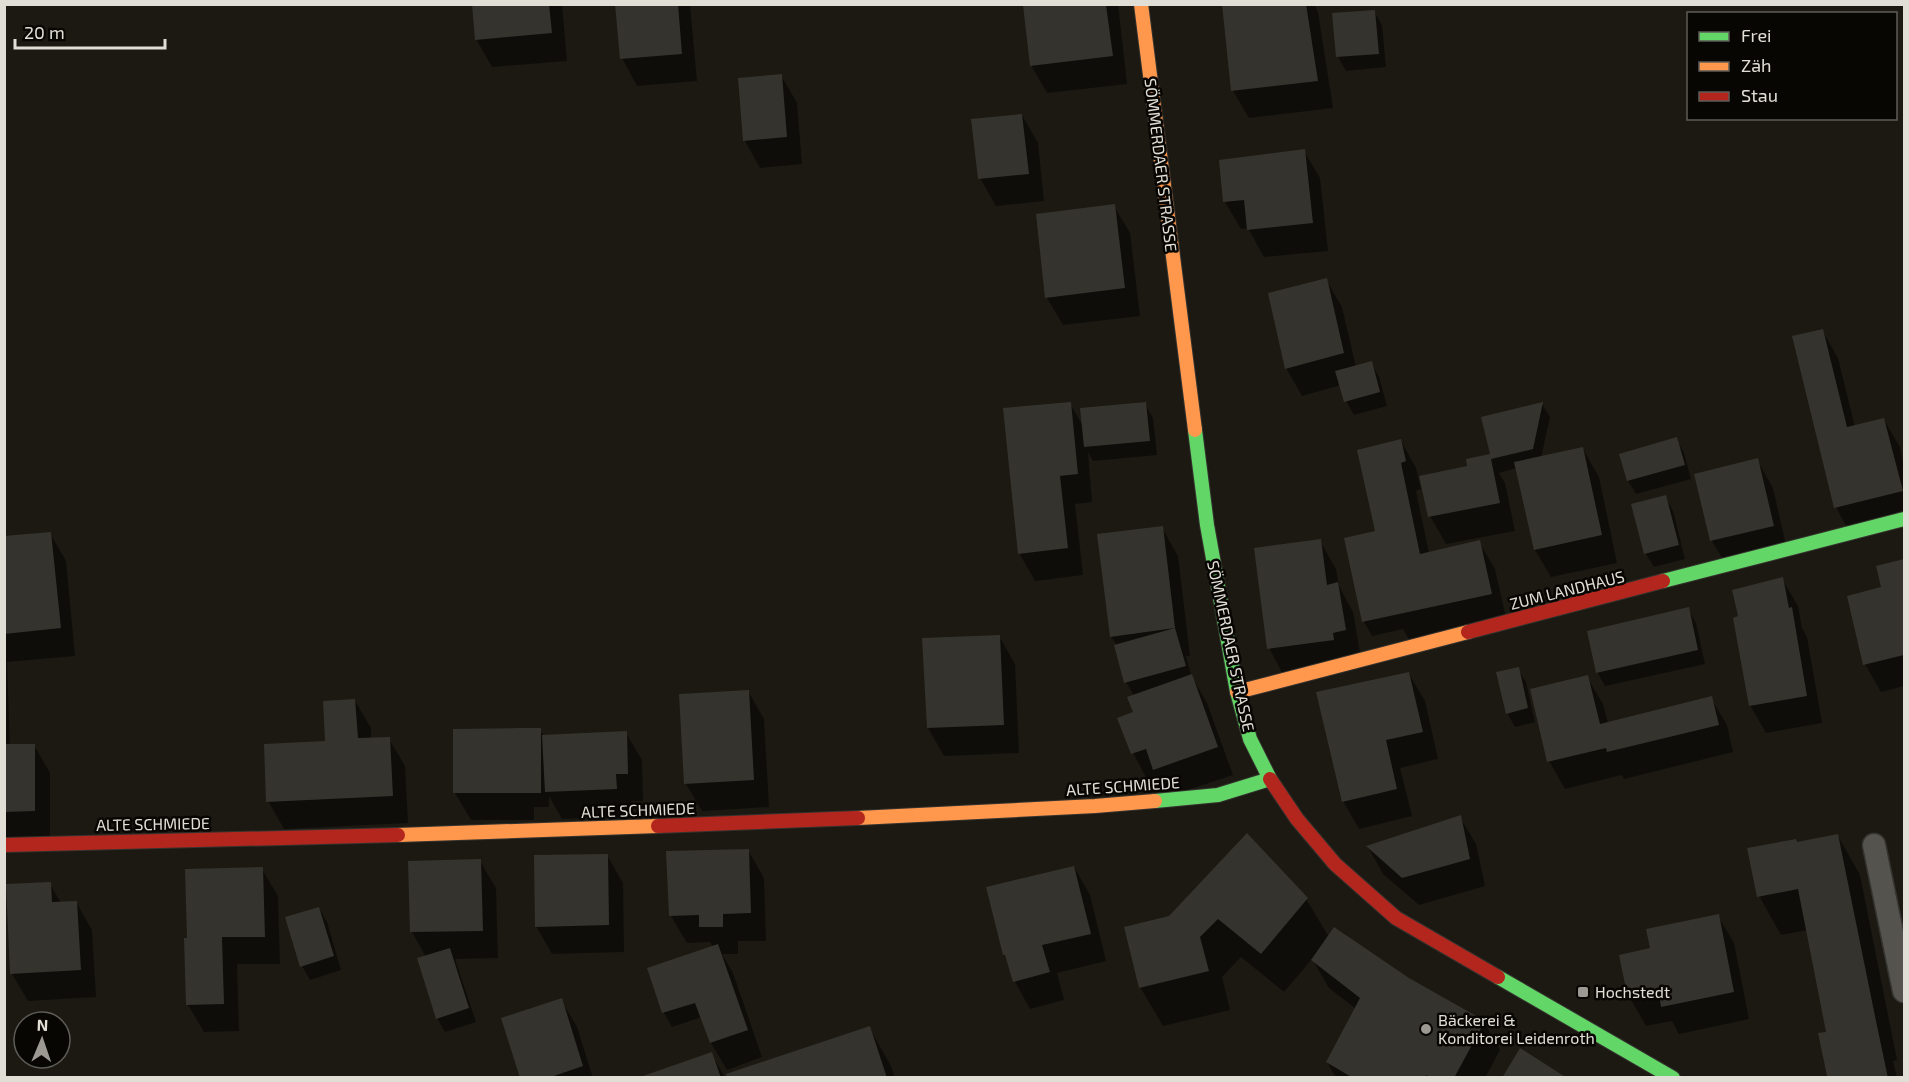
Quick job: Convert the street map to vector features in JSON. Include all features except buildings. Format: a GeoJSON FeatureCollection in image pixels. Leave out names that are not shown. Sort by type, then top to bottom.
{"type":"FeatureCollection","features":[{"type":"Feature","properties":{"kind":"street","name":"SÖMMERDAER STRASSE"},"geometry":{"type":"LineString","coordinates":[[1141,4],[1207,525],[1237,692],[1250,739],[1270,779],[1297,819],[1335,864],[1396,918],[1673,1077]]}},
{"type":"Feature","properties":{"kind":"street","name":"ZUM LANDHAUS"},"geometry":{"type":"LineString","coordinates":[[1237,692],[1905,519]]}},
{"type":"Feature","properties":{"kind":"street","name":"ALTE SCHMIEDE"},"geometry":{"type":"LineString","coordinates":[[4,845],[478,833],[1060,808],[1218,795],[1270,779]]}},
{"type":"Feature","properties":{"kind":"lane"},"geometry":{"type":"LineString","coordinates":[[1874,845],[1905,991]]}},
{"type":"Feature","properties":{"kind":"traffic: fast"},"geometry":{"type":"LineString","coordinates":[[1195,430],[1207,525],[1237,692],[1250,739],[1270,779]]}},
{"type":"Feature","properties":{"kind":"traffic: fast"},"geometry":{"type":"LineString","coordinates":[[1663,581],[1904,519]]}},
{"type":"Feature","properties":{"kind":"traffic: fast"},"geometry":{"type":"LineString","coordinates":[[1155,801],[1218,795],[1270,779]]}},
{"type":"Feature","properties":{"kind":"traffic: fast"},"geometry":{"type":"LineString","coordinates":[[1498,977],[1673,1078]]}},
{"type":"Feature","properties":{"kind":"traffic: slow"},"geometry":{"type":"LineString","coordinates":[[1141,4],[1195,430]]}},
{"type":"Feature","properties":{"kind":"traffic: slow"},"geometry":{"type":"LineString","coordinates":[[1237,692],[1468,632]]}},
{"type":"Feature","properties":{"kind":"traffic: slow"},"geometry":{"type":"LineString","coordinates":[[858,818],[1155,801]]}},
{"type":"Feature","properties":{"kind":"traffic: slow"},"geometry":{"type":"LineString","coordinates":[[398,835],[658,826]]}},
{"type":"Feature","properties":{"kind":"traffic: jam"},"geometry":{"type":"LineString","coordinates":[[1468,632],[1663,581]]}},
{"type":"Feature","properties":{"kind":"traffic: jam"},"geometry":{"type":"LineString","coordinates":[[1270,779],[1297,819],[1335,864],[1396,918],[1498,977]]}},
{"type":"Feature","properties":{"kind":"traffic: jam"},"geometry":{"type":"LineString","coordinates":[[658,826],[858,818]]}},
{"type":"Feature","properties":{"kind":"traffic: jam"},"geometry":{"type":"LineString","coordinates":[[4,845],[398,835]]}},
{"type":"Feature","properties":{"kind":"place","name":"Hochstedt"},"geometry":{"type":"Point","coordinates":[1583,992]}},
{"type":"Feature","properties":{"kind":"place","name":"Bäckerei & Konditorei Leidenroth"},"geometry":{"type":"Point","coordinates":[1426,1029]}}]}
